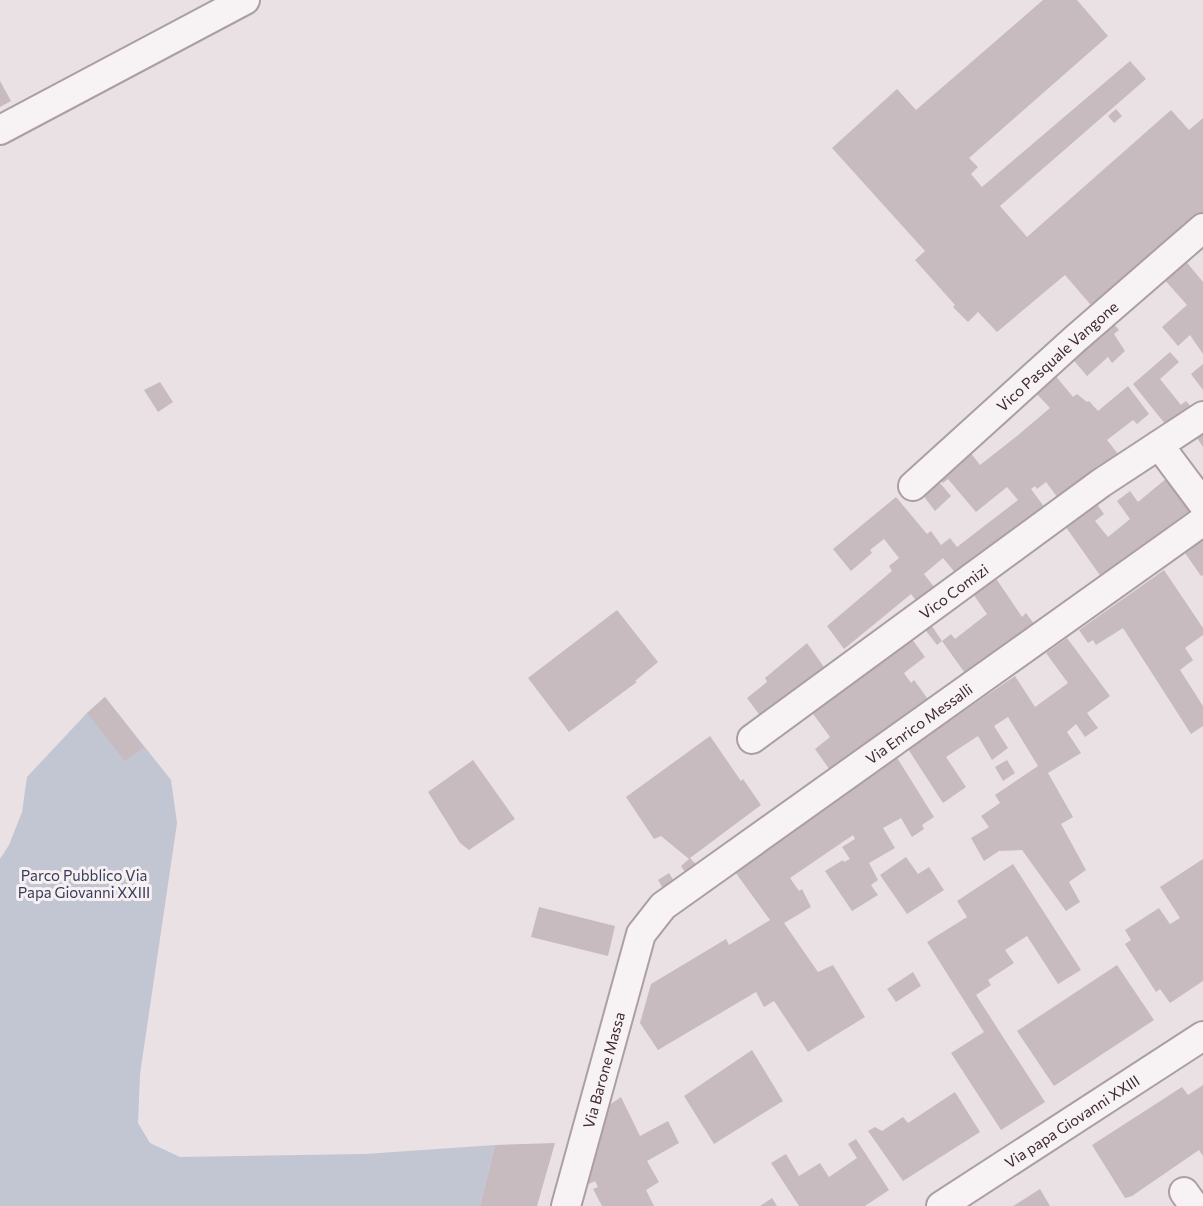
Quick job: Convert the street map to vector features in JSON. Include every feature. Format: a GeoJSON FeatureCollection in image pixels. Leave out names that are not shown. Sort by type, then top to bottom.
{"type":"FeatureCollection","features":[{"type":"Feature","properties":{"kind":"street"},"geometry":{"type":"LineString","coordinates":[[0,130],[245,0]]}},
{"type":"Feature","properties":{"kind":"street","name":"Vico Pasquale Vangone"},"geometry":{"type":"LineString","coordinates":[[913,486],[1074,340],[1203,228]]}},
{"type":"Feature","properties":{"kind":"street","name":"Vico Comizi"},"geometry":{"type":"LineString","coordinates":[[752,739],[1101,483],[1203,416]]}},
{"type":"Feature","properties":{"kind":"street"},"geometry":{"type":"LineString","coordinates":[[1159,445],[1203,504]]}},
{"type":"Feature","properties":{"kind":"street","name":"Via Enrico Messalli"},"geometry":{"type":"LineString","coordinates":[[641,934],[663,906],[1203,521]]}},
{"type":"Feature","properties":{"kind":"street","name":"Via Barone Massa"},"geometry":{"type":"LineString","coordinates":[[566,1206],[641,934]]}},
{"type":"Feature","properties":{"kind":"street","name":"Via papa Giovanni XXIII"},"geometry":{"type":"LineString","coordinates":[[941,1206],[1203,1036]]}},
{"type":"Feature","properties":{"kind":"green space","name":"Parco Pubblico Via Papa Giovanni XXIII"},"geometry":{"type":"Polygon","coordinates":[[[105,697],[171,780],[177,823],[140,1074],[138,1123],[150,1143],[180,1157],[365,1154],[495,1145],[480,1206],[0,1206],[0,859],[9,845],[22,812],[27,777],[105,697]]]}},
{"type":"Feature","properties":{"kind":"building"},"geometry":{"type":"Polygon","coordinates":[[[1043,0],[1077,0],[1108,36],[969,158],[978,167],[971,174],[982,187],[1130,61],[1146,79],[1000,206],[1027,237],[1171,110],[1189,130],[1203,118],[1203,218],[1096,311],[1065,275],[997,332],[978,312],[968,322],[953,307],[955,305],[915,260],[925,251],[832,148],[897,89],[916,110],[1043,0]]]}},
{"type":"Feature","properties":{"kind":"building"},"geometry":{"type":"Polygon","coordinates":[[[0,81],[11,101],[0,107],[0,81]]]}},
{"type":"Feature","properties":{"kind":"building"},"geometry":{"type":"Polygon","coordinates":[[[1116,109],[1122,116],[1114,123],[1108,116],[1116,109]]]}},
{"type":"Feature","properties":{"kind":"building"},"geometry":{"type":"Polygon","coordinates":[[[1184,259],[1203,282],[1203,354],[1190,335],[1178,346],[1162,327],[1187,305],[1163,278],[1184,259]]]}},
{"type":"Feature","properties":{"kind":"building"},"geometry":{"type":"Polygon","coordinates":[[[1110,320],[1119,330],[1114,334],[1125,351],[1112,363],[1108,357],[1087,376],[1070,356],[1110,320]]]}},
{"type":"Feature","properties":{"kind":"building"},"geometry":{"type":"Polygon","coordinates":[[[1170,352],[1179,362],[1160,379],[1181,405],[1186,401],[1195,411],[1170,430],[1133,384],[1170,352]]]}},
{"type":"Feature","properties":{"kind":"building"},"geometry":{"type":"Polygon","coordinates":[[[1203,364],[1203,390],[1191,374],[1203,364]]]}},
{"type":"Feature","properties":{"kind":"building"},"geometry":{"type":"Polygon","coordinates":[[[1054,374],[1073,397],[1077,394],[1087,402],[1089,401],[1098,411],[1128,386],[1149,414],[1137,424],[1133,420],[1107,440],[1122,459],[1063,505],[1046,482],[1037,489],[1035,486],[1031,489],[1045,508],[962,581],[943,558],[924,574],[942,597],[924,611],[911,594],[844,649],[827,626],[892,571],[889,566],[899,558],[884,539],[870,550],[872,553],[851,571],[833,549],[896,497],[927,534],[931,531],[941,545],[950,538],[957,547],[1018,500],[1007,487],[976,512],[948,479],[943,483],[936,475],[967,448],[980,465],[1050,408],[1034,391],[1054,374]]]}},
{"type":"Feature","properties":{"kind":"building"},"geometry":{"type":"Polygon","coordinates":[[[160,382],[173,402],[158,412],[144,390],[160,382]]]}},
{"type":"Feature","properties":{"kind":"building"},"geometry":{"type":"Polygon","coordinates":[[[1203,425],[1203,447],[1193,432],[1203,425]]]}},
{"type":"Feature","properties":{"kind":"building"},"geometry":{"type":"Polygon","coordinates":[[[934,476],[951,496],[935,511],[919,490],[934,476]]]}},
{"type":"Feature","properties":{"kind":"building"},"geometry":{"type":"Polygon","coordinates":[[[1167,478],[1195,514],[1104,581],[1063,523],[1094,500],[1104,514],[1095,521],[1108,537],[1130,519],[1117,501],[1130,491],[1138,502],[1167,478]]]}},
{"type":"Feature","properties":{"kind":"building"},"geometry":{"type":"Polygon","coordinates":[[[1203,540],[1203,575],[1201,576],[1185,553],[1203,540]]]}},
{"type":"Feature","properties":{"kind":"building"},"geometry":{"type":"Polygon","coordinates":[[[1164,570],[1203,628],[1203,635],[1185,648],[1193,660],[1180,670],[1203,706],[1203,726],[1191,734],[1123,628],[1096,645],[1093,640],[1088,643],[1079,630],[1164,570]]]}},
{"type":"Feature","properties":{"kind":"building"},"geometry":{"type":"Polygon","coordinates":[[[993,574],[1022,617],[1026,613],[1037,628],[967,676],[942,641],[951,634],[955,639],[987,614],[971,591],[993,574]]]}},
{"type":"Feature","properties":{"kind":"building"},"geometry":{"type":"Polygon","coordinates":[[[617,610],[658,662],[635,681],[637,682],[569,732],[528,678],[617,610]]]}},
{"type":"Feature","properties":{"kind":"building"},"geometry":{"type":"Polygon","coordinates":[[[929,622],[942,641],[937,645],[923,627],[929,622]]]}},
{"type":"Feature","properties":{"kind":"building"},"geometry":{"type":"Polygon","coordinates":[[[909,635],[925,657],[904,673],[911,683],[914,680],[930,702],[832,773],[815,749],[830,737],[811,711],[909,635]]]}},
{"type":"Feature","properties":{"kind":"building"},"geometry":{"type":"Polygon","coordinates":[[[1067,638],[1110,696],[1087,713],[1098,728],[1085,737],[1076,724],[1067,732],[1081,753],[1048,773],[1073,817],[1061,824],[1086,870],[1069,882],[1080,902],[1066,911],[1022,850],[999,851],[984,861],[971,838],[989,827],[981,816],[1000,803],[995,795],[1038,766],[1008,717],[994,726],[1008,748],[992,760],[978,736],[946,757],[966,787],[943,803],[908,749],[1015,676],[1035,707],[1068,683],[1046,653],[1067,638]]]}},
{"type":"Feature","properties":{"kind":"building"},"geometry":{"type":"Polygon","coordinates":[[[807,643],[831,677],[764,721],[747,698],[767,682],[765,678],[807,643]]]}},
{"type":"Feature","properties":{"kind":"building"},"geometry":{"type":"Polygon","coordinates":[[[105,697],[144,747],[125,761],[87,713],[105,697]]]}},
{"type":"Feature","properties":{"kind":"building"},"geometry":{"type":"Polygon","coordinates":[[[710,736],[741,781],[743,779],[761,805],[690,858],[698,866],[687,875],[681,866],[689,859],[661,836],[654,839],[626,797],[710,736]]]}},
{"type":"Feature","properties":{"kind":"building"},"geometry":{"type":"Polygon","coordinates":[[[896,756],[934,817],[922,825],[924,829],[912,837],[901,818],[883,828],[895,848],[869,863],[878,880],[871,885],[878,895],[852,911],[825,871],[843,860],[844,862],[850,859],[842,847],[855,839],[853,835],[790,878],[799,891],[802,889],[811,907],[784,923],[818,972],[833,965],[865,1017],[808,1052],[774,1001],[764,1007],[756,992],[658,1050],[640,1023],[651,984],[726,939],[729,945],[770,920],[733,869],[896,756]]]}},
{"type":"Feature","properties":{"kind":"building"},"geometry":{"type":"Polygon","coordinates":[[[473,760],[515,819],[469,850],[460,843],[428,792],[473,760]]]}},
{"type":"Feature","properties":{"kind":"building"},"geometry":{"type":"Polygon","coordinates":[[[1007,760],[1015,773],[1003,781],[995,767],[1007,760]]]}},
{"type":"Feature","properties":{"kind":"building"},"geometry":{"type":"Polygon","coordinates":[[[906,857],[918,874],[929,867],[944,890],[907,914],[880,875],[906,857]]]}},
{"type":"Feature","properties":{"kind":"building"},"geometry":{"type":"Polygon","coordinates":[[[1203,859],[1203,981],[1170,1003],[1160,989],[1156,992],[1125,944],[1131,940],[1125,930],[1159,908],[1170,924],[1180,918],[1160,887],[1203,859]]]}},
{"type":"Feature","properties":{"kind":"building"},"geometry":{"type":"Polygon","coordinates":[[[1013,864],[1081,970],[1058,984],[1027,936],[1005,950],[1014,963],[988,980],[991,985],[976,995],[1045,1102],[1001,1130],[951,1053],[984,1032],[927,942],[967,917],[957,901],[1013,864]]]}},
{"type":"Feature","properties":{"kind":"building"},"geometry":{"type":"Polygon","coordinates":[[[669,873],[675,883],[664,890],[658,880],[669,873]]]}},
{"type":"Feature","properties":{"kind":"building"},"geometry":{"type":"Polygon","coordinates":[[[539,907],[615,926],[608,956],[531,937],[539,907]]]}},
{"type":"Feature","properties":{"kind":"building"},"geometry":{"type":"Polygon","coordinates":[[[1117,965],[1154,1020],[1054,1086],[1017,1031],[1117,965]]]}},
{"type":"Feature","properties":{"kind":"building"},"geometry":{"type":"Polygon","coordinates":[[[913,972],[921,986],[896,1002],[887,989],[913,972]]]}},
{"type":"Feature","properties":{"kind":"building"},"geometry":{"type":"Polygon","coordinates":[[[752,1050],[783,1101],[714,1144],[684,1096],[752,1050]]]}},
{"type":"Feature","properties":{"kind":"building"},"geometry":{"type":"Polygon","coordinates":[[[1203,1085],[1203,1156],[1199,1150],[1132,1196],[1125,1198],[1092,1145],[1182,1087],[1188,1095],[1203,1085]]]}},
{"type":"Feature","properties":{"kind":"building"},"geometry":{"type":"Polygon","coordinates":[[[955,1092],[980,1132],[903,1181],[868,1131],[875,1127],[882,1131],[903,1117],[908,1123],[955,1092]]]}},
{"type":"Feature","properties":{"kind":"building"},"geometry":{"type":"Polygon","coordinates":[[[621,1097],[640,1136],[668,1121],[679,1143],[647,1161],[659,1182],[646,1190],[654,1206],[602,1206],[593,1189],[598,1187],[595,1181],[589,1184],[587,1182],[594,1152],[597,1153],[605,1108],[621,1097]]]}},
{"type":"Feature","properties":{"kind":"building"},"geometry":{"type":"Polygon","coordinates":[[[856,1139],[889,1190],[865,1206],[799,1206],[771,1163],[786,1154],[799,1176],[820,1163],[829,1177],[857,1158],[848,1144],[856,1139]]]}},
{"type":"Feature","properties":{"kind":"building"},"geometry":{"type":"Polygon","coordinates":[[[555,1143],[537,1206],[480,1206],[495,1145],[555,1143]]]}},
{"type":"Feature","properties":{"kind":"building"},"geometry":{"type":"Polygon","coordinates":[[[1040,1189],[1050,1206],[1013,1206],[1029,1196],[1040,1189]]]}},
{"type":"Feature","properties":{"kind":"building"},"geometry":{"type":"Polygon","coordinates":[[[772,1198],[777,1206],[760,1206],[772,1198]]]}}]}
